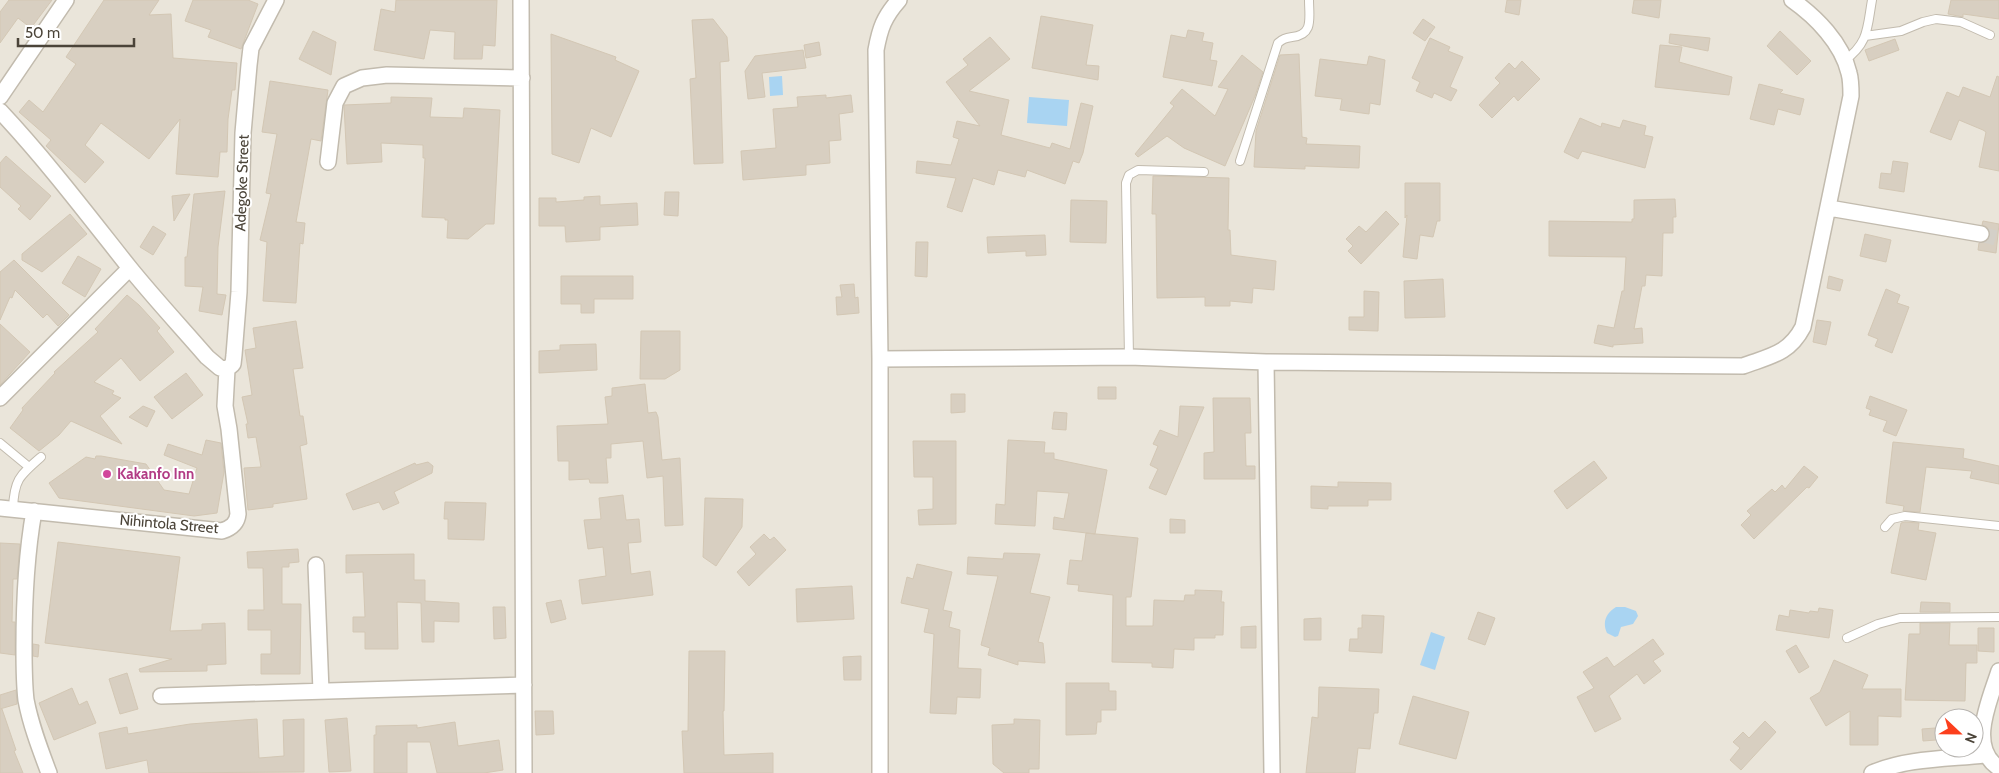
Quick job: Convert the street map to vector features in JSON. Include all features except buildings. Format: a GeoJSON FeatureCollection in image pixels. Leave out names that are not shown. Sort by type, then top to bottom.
{"type":"FeatureCollection","features":[{"type":"Feature","properties":{"kind":"street"},"geometry":{"type":"LineString","coordinates":[[0,97],[66,0]]}},
{"type":"Feature","properties":{"kind":"street","name":"Adegoke Street"},"geometry":{"type":"LineString","coordinates":[[227,369],[233,364],[239,292],[243,133],[249,65],[252,48],[276,0]]}},
{"type":"Feature","properties":{"kind":"street"},"geometry":{"type":"LineString","coordinates":[[521,0],[524,773]]}},
{"type":"Feature","properties":{"kind":"street"},"geometry":{"type":"LineString","coordinates":[[880,773],[880,359],[876,50],[880,28],[889,12],[899,0]]}},
{"type":"Feature","properties":{"kind":"street"},"geometry":{"type":"LineString","coordinates":[[880,359],[1128,357],[1266,362],[1743,366],[1777,354],[1796,340],[1803,327],[1851,96],[1849,72],[1844,60],[1824,28],[1806,10],[1792,0]]}},
{"type":"Feature","properties":{"kind":"street"},"geometry":{"type":"LineString","coordinates":[[328,162],[335,103],[344,86],[362,78],[387,75],[522,78]]}},
{"type":"Feature","properties":{"kind":"street"},"geometry":{"type":"LineString","coordinates":[[0,111],[94,221],[130,268],[207,357],[220,368],[227,369]]}},
{"type":"Feature","properties":{"kind":"street"},"geometry":{"type":"LineString","coordinates":[[1829,208],[1981,234]]}},
{"type":"Feature","properties":{"kind":"street"},"geometry":{"type":"LineString","coordinates":[[0,398],[130,268]]}},
{"type":"Feature","properties":{"kind":"street"},"geometry":{"type":"LineString","coordinates":[[1266,362],[1272,773]]}},
{"type":"Feature","properties":{"kind":"street","name":"Nihintola Street"},"geometry":{"type":"LineString","coordinates":[[34,511],[222,531],[230,529],[238,518],[238,514],[225,406],[227,369]]}},
{"type":"Feature","properties":{"kind":"street"},"geometry":{"type":"LineString","coordinates":[[7,509],[34,511],[29,538],[24,618],[24,679],[26,700],[35,735],[49,773]]}},
{"type":"Feature","properties":{"kind":"street"},"geometry":{"type":"LineString","coordinates":[[316,565],[321,691]]}},
{"type":"Feature","properties":{"kind":"street"},"geometry":{"type":"LineString","coordinates":[[1999,671],[1983,727],[1982,742],[1990,762],[1999,768]]}},
{"type":"Feature","properties":{"kind":"street"},"geometry":{"type":"LineString","coordinates":[[162,696],[524,686]]}},
{"type":"Feature","properties":{"kind":"street"},"geometry":{"type":"LineString","coordinates":[[1872,773],[1883,768],[1907,763],[1986,755]]}},
{"type":"Feature","properties":{"kind":"lane"},"geometry":{"type":"LineString","coordinates":[[1240,161],[1278,44],[1283,38],[1301,36],[1306,32],[1309,20],[1309,0]]}},
{"type":"Feature","properties":{"kind":"lane"},"geometry":{"type":"LineString","coordinates":[[1844,60],[1856,53],[1862,45],[1872,0]]}},
{"type":"Feature","properties":{"kind":"lane"},"geometry":{"type":"LineString","coordinates":[[1865,36],[1901,30],[1936,19],[1961,22],[1990,35]]}},
{"type":"Feature","properties":{"kind":"lane"},"geometry":{"type":"LineString","coordinates":[[1128,357],[1126,182],[1129,175],[1138,170],[1204,172]]}},
{"type":"Feature","properties":{"kind":"lane"},"geometry":{"type":"LineString","coordinates":[[0,443],[29,467]]}},
{"type":"Feature","properties":{"kind":"lane"},"geometry":{"type":"LineString","coordinates":[[7,509],[16,483],[29,467],[41,458]]}},
{"type":"Feature","properties":{"kind":"lane"},"geometry":{"type":"LineString","coordinates":[[1885,527],[1892,519],[1905,516],[1999,526]]}},
{"type":"Feature","properties":{"kind":"lane"},"geometry":{"type":"LineString","coordinates":[[1847,638],[1878,624],[1900,618],[1999,618]]}},
{"type":"Feature","properties":{"kind":"shaded area"},"geometry":{"type":"Polygon","coordinates":[[[0,0],[1999,0],[1999,773],[0,773],[0,0]]]}},
{"type":"Feature","properties":{"kind":"water"},"geometry":{"type":"Polygon","coordinates":[[[782,76],[783,95],[770,96],[769,77],[782,76]]]}},
{"type":"Feature","properties":{"kind":"water"},"geometry":{"type":"Polygon","coordinates":[[[1029,97],[1069,100],[1067,126],[1027,123],[1029,97]]]}},
{"type":"Feature","properties":{"kind":"water"},"geometry":{"type":"Polygon","coordinates":[[[1616,607],[1625,607],[1636,611],[1638,616],[1633,624],[1621,627],[1618,636],[1615,637],[1607,633],[1605,622],[1607,615],[1616,607]]]}},
{"type":"Feature","properties":{"kind":"water"},"geometry":{"type":"Polygon","coordinates":[[[1431,632],[1445,637],[1435,670],[1420,665],[1431,632]]]}},
{"type":"Feature","properties":{"kind":"tunnel"},"geometry":{"type":"LineString","coordinates":[[1981,234],[1999,239]]}},
{"type":"Feature","properties":{"kind":"place","name":"Kakanfo Inn"},"geometry":{"type":"Point","coordinates":[107,474]}}]}
